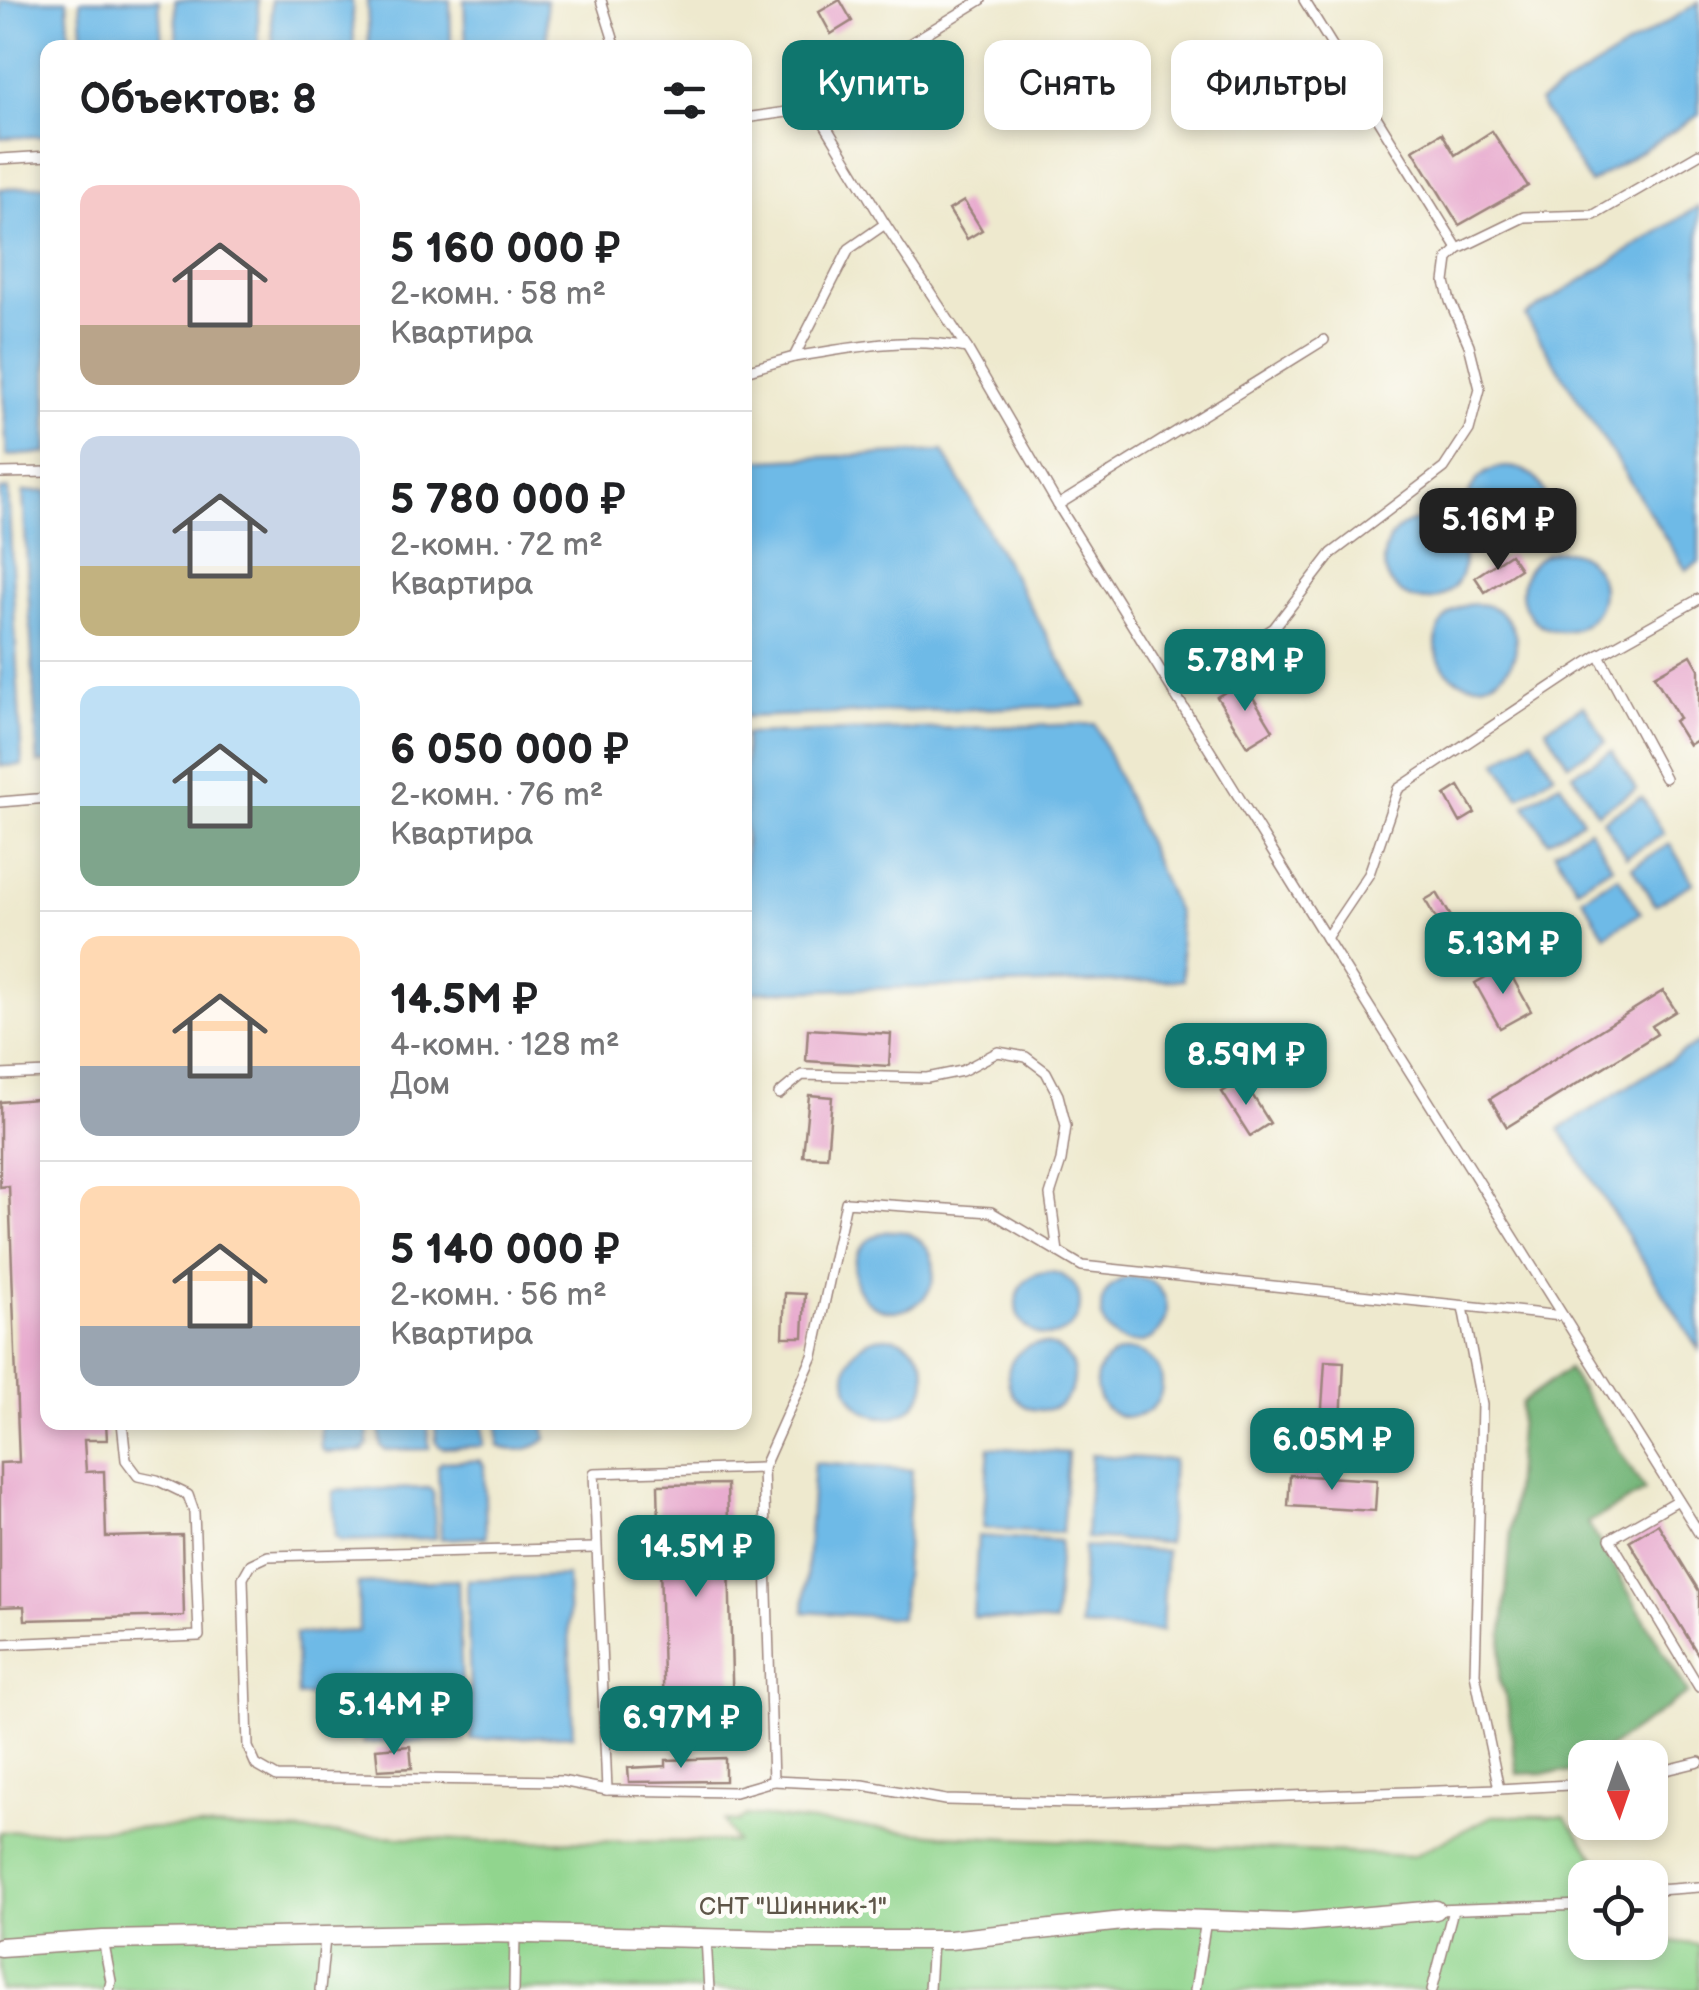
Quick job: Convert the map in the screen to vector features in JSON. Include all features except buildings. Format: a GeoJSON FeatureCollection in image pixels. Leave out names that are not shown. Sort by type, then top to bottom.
{"type":"FeatureCollection","features":[{"type":"Feature","properties":{"kind":"street"},"geometry":{"type":"LineString","coordinates":[[0,1947],[104,1940],[515,1934],[950,1940],[1150,1918],[1290,1923],[1444,1910]]}},
{"type":"Feature","properties":{"kind":"lane"},"geometry":{"type":"LineString","coordinates":[[601,0],[614,40]]}},
{"type":"Feature","properties":{"kind":"lane"},"geometry":{"type":"LineString","coordinates":[[916,40],[981,0]]}},
{"type":"Feature","properties":{"kind":"lane"},"geometry":{"type":"LineString","coordinates":[[1304,0],[1458,249]]}},
{"type":"Feature","properties":{"kind":"lane"},"geometry":{"type":"LineString","coordinates":[[752,117],[782,113]]}},
{"type":"Feature","properties":{"kind":"lane"},"geometry":{"type":"LineString","coordinates":[[828,130],[967,348],[1058,505],[1326,938],[1699,1533]]}},
{"type":"Feature","properties":{"kind":"lane"},"geometry":{"type":"LineString","coordinates":[[1174,692],[1274,628],[1332,553],[1444,468],[1469,430],[1480,389],[1469,346],[1444,282],[1448,259],[1458,249],[1524,217],[1594,215],[1699,154]]}},
{"type":"Feature","properties":{"kind":"lane"},"geometry":{"type":"LineString","coordinates":[[0,159],[40,156]]}},
{"type":"Feature","properties":{"kind":"lane"},"geometry":{"type":"LineString","coordinates":[[794,358],[849,250],[885,224]]}},
{"type":"Feature","properties":{"kind":"lane"},"geometry":{"type":"LineString","coordinates":[[1058,505],[1324,340]]}},
{"type":"Feature","properties":{"kind":"lane"},"geometry":{"type":"LineString","coordinates":[[752,369],[889,342],[937,342],[967,348]]}},
{"type":"Feature","properties":{"kind":"lane"},"geometry":{"type":"LineString","coordinates":[[0,474],[40,472]]}},
{"type":"Feature","properties":{"kind":"lane"},"geometry":{"type":"LineString","coordinates":[[1326,938],[1369,874],[1398,789],[1599,655],[1699,598]]}},
{"type":"Feature","properties":{"kind":"lane"},"geometry":{"type":"LineString","coordinates":[[1599,655],[1665,778]]}},
{"type":"Feature","properties":{"kind":"lane"},"geometry":{"type":"LineString","coordinates":[[0,802],[40,799]]}},
{"type":"Feature","properties":{"kind":"lane"},"geometry":{"type":"LineString","coordinates":[[780,1094],[802,1075],[927,1078],[962,1071],[998,1052],[1026,1057],[1046,1072],[1058,1095],[1066,1126],[1061,1162],[1050,1195],[1058,1252]]}},
{"type":"Feature","properties":{"kind":"lane"},"geometry":{"type":"LineString","coordinates":[[0,1075],[40,1073]]}},
{"type":"Feature","properties":{"kind":"lane"},"geometry":{"type":"LineString","coordinates":[[772,1782],[763,1468],[813,1356],[846,1202],[992,1212],[1082,1266],[1562,1316]]}},
{"type":"Feature","properties":{"kind":"lane"},"geometry":{"type":"LineString","coordinates":[[1463,1307],[1482,1405],[1475,1674],[1499,1789]]}},
{"type":"Feature","properties":{"kind":"lane"},"geometry":{"type":"LineString","coordinates":[[0,1644],[199,1636],[194,1512],[188,1495],[157,1480],[138,1476],[126,1460],[123,1430]]}},
{"type":"Feature","properties":{"kind":"lane"},"geometry":{"type":"LineString","coordinates":[[607,1790],[594,1473],[763,1468]]}},
{"type":"Feature","properties":{"kind":"lane"},"geometry":{"type":"LineString","coordinates":[[1678,1500],[1610,1539],[1699,1687]]}},
{"type":"Feature","properties":{"kind":"lane"},"geometry":{"type":"LineString","coordinates":[[595,1548],[268,1556],[251,1564],[243,1578],[248,1747],[256,1765],[277,1777],[561,1782],[607,1790],[735,1792],[772,1782],[863,1786],[945,1800],[1076,1803],[1568,1785]]}},
{"type":"Feature","properties":{"kind":"lane"},"geometry":{"type":"LineString","coordinates":[[1668,1770],[1699,1762]]}},
{"type":"Feature","properties":{"kind":"lane"},"geometry":{"type":"LineString","coordinates":[[1668,1889],[1699,1887]]}},
{"type":"Feature","properties":{"kind":"lane"},"geometry":{"type":"LineString","coordinates":[[1432,1990],[1444,1910],[1568,1906]]}},
{"type":"Feature","properties":{"kind":"lane"},"geometry":{"type":"LineString","coordinates":[[1196,1990],[1206,1920]]}},
{"type":"Feature","properties":{"kind":"lane"},"geometry":{"type":"LineString","coordinates":[[514,1990],[515,1934]]}},
{"type":"Feature","properties":{"kind":"lane"},"geometry":{"type":"LineString","coordinates":[[320,1990],[325,1938]]}},
{"type":"Feature","properties":{"kind":"lane"},"geometry":{"type":"LineString","coordinates":[[706,1938],[709,1990]]}},
{"type":"Feature","properties":{"kind":"lane"},"geometry":{"type":"LineString","coordinates":[[104,1940],[110,1990]]}},
{"type":"Feature","properties":{"kind":"lane"},"geometry":{"type":"LineString","coordinates":[[930,1990],[932,1940]]}},
{"type":"Feature","properties":{"kind":"green space"},"geometry":{"type":"Polygon","coordinates":[[[1568,1369],[1645,1491],[1588,1523],[1688,1693],[1620,1740],[1568,1740],[1568,1772],[1517,1774],[1507,1700],[1499,1681],[1521,1403],[1568,1369]]]}},
{"type":"Feature","properties":{"kind":"green space","name":"СНТ \"Шинник-1\""},"geometry":{"type":"Polygon","coordinates":[[[746,1815],[940,1835],[1413,1856],[1492,1816],[1564,1816],[1568,1821],[1568,1840],[1582,1840],[1597,1860],[1568,1860],[1568,1960],[1668,1960],[1668,1941],[1699,1945],[1699,1990],[0,1990],[0,1832],[203,1827],[476,1841],[736,1842],[724,1821],[738,1822],[746,1815]]]}},
{"type":"Feature","properties":{"kind":"water"},"geometry":{"type":"Polygon","coordinates":[[[0,0],[67,0],[70,40],[40,40],[40,136],[0,138],[0,0]]]}},
{"type":"Feature","properties":{"kind":"water"},"geometry":{"type":"Polygon","coordinates":[[[80,0],[159,0],[162,40],[83,40],[80,0]]]}},
{"type":"Feature","properties":{"kind":"water"},"geometry":{"type":"Polygon","coordinates":[[[175,0],[258,0],[259,40],[177,40],[175,0]]]}},
{"type":"Feature","properties":{"kind":"water"},"geometry":{"type":"Polygon","coordinates":[[[271,0],[352,0],[354,40],[273,40],[271,0]]]}},
{"type":"Feature","properties":{"kind":"water"},"geometry":{"type":"Polygon","coordinates":[[[367,0],[450,0],[451,40],[369,40],[367,0]]]}},
{"type":"Feature","properties":{"kind":"water"},"geometry":{"type":"Polygon","coordinates":[[[464,0],[546,0],[548,40],[466,40],[464,0]]]}},
{"type":"Feature","properties":{"kind":"water"},"geometry":{"type":"Polygon","coordinates":[[[1699,2],[1699,115],[1590,183],[1539,102],[1699,2]]]}},
{"type":"Feature","properties":{"kind":"water"},"geometry":{"type":"Polygon","coordinates":[[[40,186],[40,454],[7,456],[0,344],[0,189],[40,186]]]}},
{"type":"Feature","properties":{"kind":"water"},"geometry":{"type":"Polygon","coordinates":[[[1699,206],[1699,562],[1686,570],[1525,316],[1699,206]]]}},
{"type":"Feature","properties":{"kind":"water"},"geometry":{"type":"Polygon","coordinates":[[[943,451],[1086,705],[752,717],[752,461],[943,451]]]}},
{"type":"Feature","properties":{"kind":"water"},"geometry":{"type":"Polygon","coordinates":[[[1507,467],[1522,470],[1535,479],[1544,492],[1544,522],[1535,535],[1522,544],[1507,547],[1492,544],[1479,535],[1470,522],[1467,507],[1470,492],[1479,479],[1492,470],[1507,467]]]}},
{"type":"Feature","properties":{"kind":"water"},"geometry":{"type":"Polygon","coordinates":[[[8,489],[22,765],[0,766],[0,490],[8,489]]]}},
{"type":"Feature","properties":{"kind":"water"},"geometry":{"type":"Polygon","coordinates":[[[40,491],[38,763],[23,492],[40,491]]]}},
{"type":"Feature","properties":{"kind":"water"},"geometry":{"type":"Polygon","coordinates":[[[1424,520],[1439,523],[1452,532],[1461,545],[1461,575],[1452,588],[1439,597],[1424,600],[1409,597],[1396,588],[1387,575],[1384,560],[1387,545],[1396,532],[1409,523],[1424,520]]]}},
{"type":"Feature","properties":{"kind":"water"},"geometry":{"type":"Polygon","coordinates":[[[1562,551],[1577,554],[1590,563],[1599,576],[1599,606],[1590,619],[1577,628],[1562,631],[1547,628],[1534,619],[1525,606],[1522,591],[1525,576],[1534,563],[1547,554],[1562,551]]]}},
{"type":"Feature","properties":{"kind":"water"},"geometry":{"type":"Polygon","coordinates":[[[1468,604],[1484,604],[1505,615],[1516,644],[1505,673],[1484,684],[1468,684],[1454,678],[1442,666],[1436,652],[1436,636],[1442,622],[1454,610],[1468,604]]]}},
{"type":"Feature","properties":{"kind":"water"},"geometry":{"type":"Polygon","coordinates":[[[1584,705],[1606,742],[1568,764],[1546,728],[1584,705]]]}},
{"type":"Feature","properties":{"kind":"water"},"geometry":{"type":"Polygon","coordinates":[[[1095,724],[1177,912],[1184,980],[752,992],[752,734],[1095,724]]]}},
{"type":"Feature","properties":{"kind":"water"},"geometry":{"type":"Polygon","coordinates":[[[1532,739],[1554,774],[1519,797],[1497,762],[1532,739]]]}},
{"type":"Feature","properties":{"kind":"water"},"geometry":{"type":"Polygon","coordinates":[[[1612,751],[1636,789],[1597,813],[1573,774],[1612,751]]]}},
{"type":"Feature","properties":{"kind":"water"},"geometry":{"type":"Polygon","coordinates":[[[1560,783],[1583,820],[1548,841],[1525,805],[1560,783]]]}},
{"type":"Feature","properties":{"kind":"water"},"geometry":{"type":"Polygon","coordinates":[[[1642,797],[1664,834],[1626,857],[1603,820],[1642,797]]]}},
{"type":"Feature","properties":{"kind":"water"},"geometry":{"type":"Polygon","coordinates":[[[1589,829],[1612,866],[1577,888],[1554,851],[1589,829]]]}},
{"type":"Feature","properties":{"kind":"water"},"geometry":{"type":"Polygon","coordinates":[[[1670,844],[1693,883],[1655,905],[1632,867],[1670,844]]]}},
{"type":"Feature","properties":{"kind":"water"},"geometry":{"type":"Polygon","coordinates":[[[1618,876],[1641,913],[1605,935],[1582,898],[1618,876]]]}},
{"type":"Feature","properties":{"kind":"water"},"geometry":{"type":"Polygon","coordinates":[[[1699,1042],[1699,1350],[1560,1129],[1699,1042]]]}},
{"type":"Feature","properties":{"kind":"water"},"geometry":{"type":"Polygon","coordinates":[[[886,1231],[902,1231],[923,1242],[934,1271],[923,1300],[902,1311],[886,1311],[872,1305],[860,1293],[854,1279],[854,1263],[860,1249],[872,1237],[886,1231]]]}},
{"type":"Feature","properties":{"kind":"water"},"geometry":{"type":"Polygon","coordinates":[[[1048,1272],[1071,1281],[1080,1304],[1071,1327],[1048,1336],[1025,1327],[1016,1304],[1025,1281],[1048,1272]]]}},
{"type":"Feature","properties":{"kind":"water"},"geometry":{"type":"Polygon","coordinates":[[[1134,1277],[1157,1287],[1167,1310],[1157,1333],[1134,1343],[1111,1333],[1101,1310],[1111,1287],[1134,1277]]]}},
{"type":"Feature","properties":{"kind":"water"},"geometry":{"type":"Polygon","coordinates":[[[878,1337],[894,1337],[919,1355],[926,1377],[923,1392],[908,1410],[894,1417],[878,1417],[853,1399],[846,1385],[846,1369],[864,1344],[878,1337]]]}},
{"type":"Feature","properties":{"kind":"water"},"geometry":{"type":"Polygon","coordinates":[[[1041,1344],[1065,1353],[1074,1377],[1065,1401],[1041,1410],[1017,1401],[1008,1377],[1017,1353],[1041,1344]]]}},
{"type":"Feature","properties":{"kind":"water"},"geometry":{"type":"Polygon","coordinates":[[[1129,1351],[1152,1361],[1162,1384],[1152,1407],[1129,1417],[1106,1407],[1096,1384],[1106,1361],[1129,1351]]]}},
{"type":"Feature","properties":{"kind":"water"},"geometry":{"type":"Polygon","coordinates":[[[320,1430],[368,1430],[368,1445],[362,1451],[325,1452],[321,1448],[320,1430]]]}},
{"type":"Feature","properties":{"kind":"water"},"geometry":{"type":"Polygon","coordinates":[[[380,1430],[428,1430],[429,1449],[385,1450],[380,1430]]]}},
{"type":"Feature","properties":{"kind":"water"},"geometry":{"type":"Polygon","coordinates":[[[435,1430],[483,1430],[484,1446],[442,1448],[436,1443],[435,1430]]]}},
{"type":"Feature","properties":{"kind":"water"},"geometry":{"type":"Polygon","coordinates":[[[498,1430],[545,1430],[546,1439],[529,1448],[498,1446],[498,1430]]]}},
{"type":"Feature","properties":{"kind":"water"},"geometry":{"type":"Polygon","coordinates":[[[989,1447],[1068,1453],[1062,1533],[983,1528],[989,1447]]]}},
{"type":"Feature","properties":{"kind":"water"},"geometry":{"type":"Polygon","coordinates":[[[1091,1455],[1173,1460],[1168,1543],[1086,1538],[1091,1455]]]}},
{"type":"Feature","properties":{"kind":"water"},"geometry":{"type":"Polygon","coordinates":[[[480,1460],[484,1466],[486,1537],[441,1539],[438,1466],[441,1462],[480,1460]]]}},
{"type":"Feature","properties":{"kind":"water"},"geometry":{"type":"Polygon","coordinates":[[[814,1463],[912,1470],[901,1618],[804,1612],[814,1463]]]}},
{"type":"Feature","properties":{"kind":"water"},"geometry":{"type":"Polygon","coordinates":[[[429,1488],[433,1492],[436,1538],[342,1541],[335,1537],[333,1493],[429,1488]]]}},
{"type":"Feature","properties":{"kind":"water"},"geometry":{"type":"Polygon","coordinates":[[[978,1536],[1060,1541],[1055,1623],[973,1617],[978,1536]]]}},
{"type":"Feature","properties":{"kind":"water"},"geometry":{"type":"Polygon","coordinates":[[[1084,1547],[1166,1551],[1162,1631],[1080,1627],[1084,1547]]]}},
{"type":"Feature","properties":{"kind":"water"},"geometry":{"type":"Polygon","coordinates":[[[567,1576],[573,1735],[471,1740],[467,1580],[567,1576]]]}},
{"type":"Feature","properties":{"kind":"water"},"geometry":{"type":"Polygon","coordinates":[[[458,1580],[464,1740],[363,1743],[361,1693],[298,1696],[295,1634],[359,1631],[358,1584],[458,1580]]]}}]}
